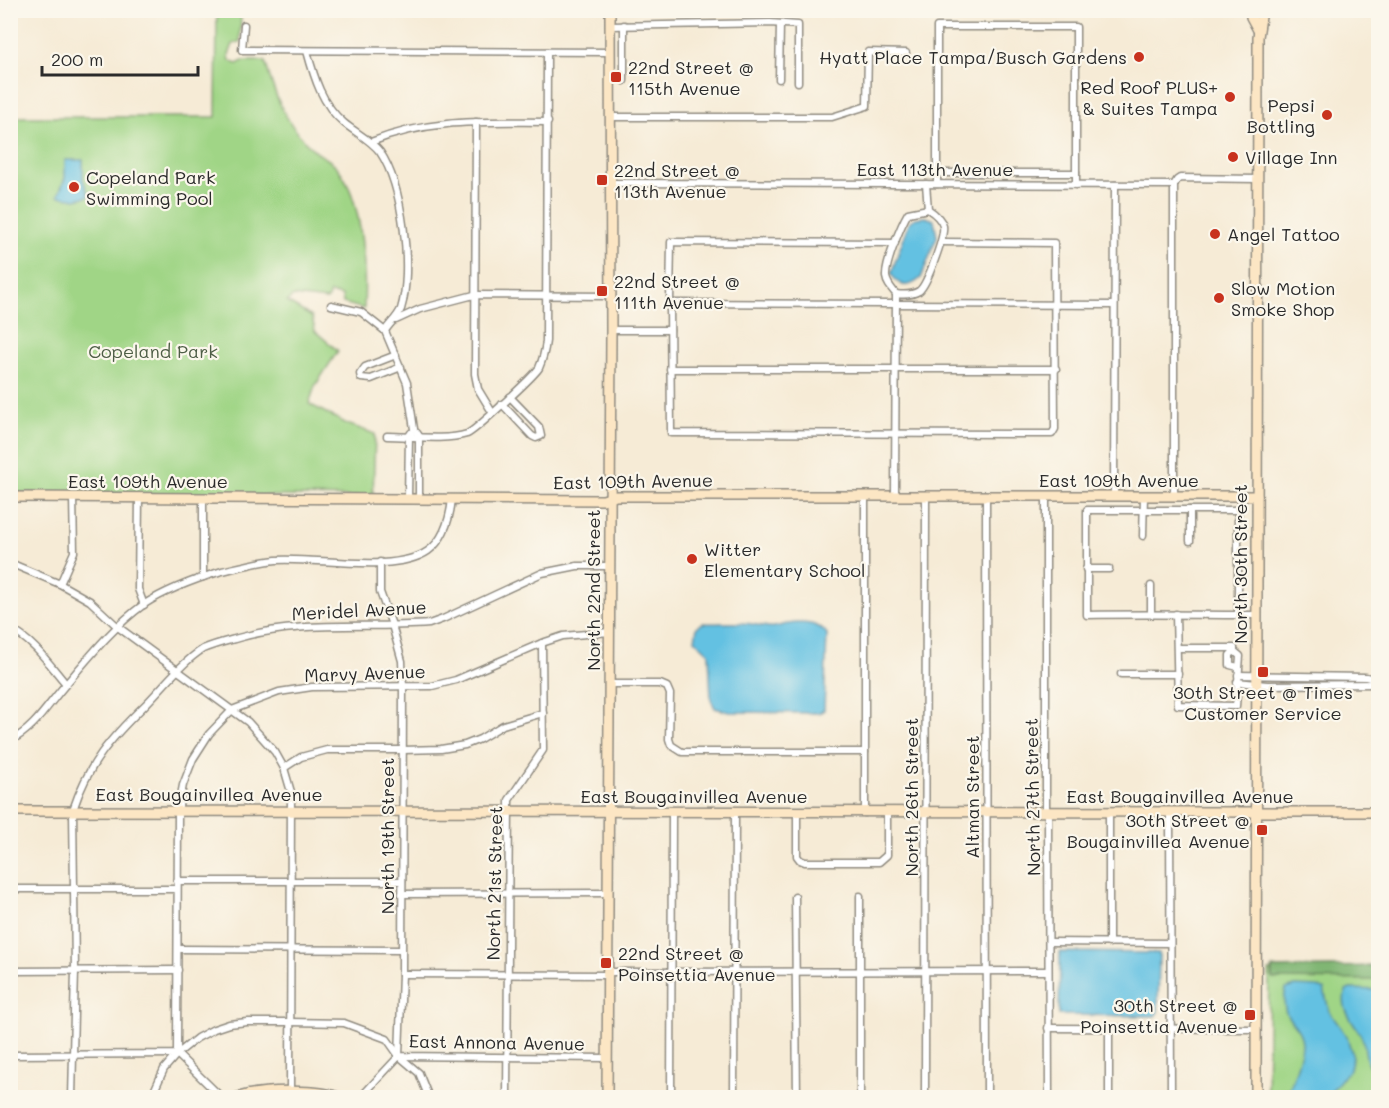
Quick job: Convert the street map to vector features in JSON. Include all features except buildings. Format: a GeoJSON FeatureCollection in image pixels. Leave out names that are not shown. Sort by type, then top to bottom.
{"type":"FeatureCollection","features":[{"type":"Feature","properties":{"kind":"street","name":"North 22nd Street"},"geometry":{"type":"LineString","coordinates":[[607,1098],[611,330],[610,10]]}},
{"type":"Feature","properties":{"kind":"street","name":"North 30th Street"},"geometry":{"type":"LineString","coordinates":[[1252,10],[1251,17],[1258,30]]}},
{"type":"Feature","properties":{"kind":"street","name":"North 30th Street"},"geometry":{"type":"LineString","coordinates":[[1256,1098],[1258,30],[1262,10]]}},
{"type":"Feature","properties":{"kind":"street"},"geometry":{"type":"LineString","coordinates":[[779,79],[780,24]]}},
{"type":"Feature","properties":{"kind":"street"},"geometry":{"type":"LineString","coordinates":[[244,25],[242,50],[610,52]]}},
{"type":"Feature","properties":{"kind":"street"},"geometry":{"type":"LineString","coordinates":[[624,25],[624,81]]}},
{"type":"Feature","properties":{"kind":"street"},"geometry":{"type":"LineString","coordinates":[[610,26],[798,25],[798,82]]}},
{"type":"Feature","properties":{"kind":"street"},"geometry":{"type":"LineString","coordinates":[[937,184],[937,27],[1076,27],[1076,185]]}},
{"type":"Feature","properties":{"kind":"street"},"geometry":{"type":"LineString","coordinates":[[307,51],[314,78],[324,101],[343,123],[371,142],[381,153],[394,184],[404,231],[405,281],[400,310],[385,331]]}},
{"type":"Feature","properties":{"kind":"street"},"geometry":{"type":"LineString","coordinates":[[611,117],[832,117],[867,106],[868,51],[906,53]]}},
{"type":"Feature","properties":{"kind":"street"},"geometry":{"type":"LineString","coordinates":[[387,436],[456,436],[469,433],[481,425],[538,370],[544,354],[546,296],[547,52]]}},
{"type":"Feature","properties":{"kind":"street"},"geometry":{"type":"LineString","coordinates":[[476,122],[475,374],[478,389],[492,412]]}},
{"type":"Feature","properties":{"kind":"street"},"geometry":{"type":"LineString","coordinates":[[371,142],[395,132],[424,125],[548,122]]}},
{"type":"Feature","properties":{"kind":"street"},"geometry":{"type":"LineString","coordinates":[[937,173],[1076,173]]}},
{"type":"Feature","properties":{"kind":"street","name":"East 113th Avenue"},"geometry":{"type":"LineString","coordinates":[[609,183],[1174,185],[1180,178],[1258,179]]}},
{"type":"Feature","properties":{"kind":"street"},"geometry":{"type":"LineString","coordinates":[[896,294],[906,295],[920,291],[941,242],[943,224],[928,208],[926,184]]}},
{"type":"Feature","properties":{"kind":"street"},"geometry":{"type":"LineString","coordinates":[[1114,496],[1115,185]]}},
{"type":"Feature","properties":{"kind":"street"},"geometry":{"type":"LineString","coordinates":[[1173,496],[1174,185]]}},
{"type":"Feature","properties":{"kind":"street"},"geometry":{"type":"LineString","coordinates":[[895,495],[896,294],[888,284],[886,274],[902,222],[908,213],[928,208]]}},
{"type":"Feature","properties":{"kind":"street"},"geometry":{"type":"LineString","coordinates":[[895,243],[671,242],[671,433],[1052,434],[1055,429],[1056,369],[1054,243],[941,242]]}},
{"type":"Feature","properties":{"kind":"street"},"geometry":{"type":"LineString","coordinates":[[395,320],[420,309],[474,295],[611,296]]}},
{"type":"Feature","properties":{"kind":"street"},"geometry":{"type":"LineString","coordinates":[[670,303],[1114,304]]}},
{"type":"Feature","properties":{"kind":"street"},"geometry":{"type":"LineString","coordinates":[[331,305],[361,312],[385,331],[396,355],[410,395],[414,429],[419,436],[414,498]]}},
{"type":"Feature","properties":{"kind":"street"},"geometry":{"type":"LineString","coordinates":[[611,330],[670,330]]}},
{"type":"Feature","properties":{"kind":"street"},"geometry":{"type":"LineString","coordinates":[[396,355],[365,367],[360,374],[362,378],[371,379],[401,368]]}},
{"type":"Feature","properties":{"kind":"street"},"geometry":{"type":"LineString","coordinates":[[670,369],[1056,369]]}},
{"type":"Feature","properties":{"kind":"street"},"geometry":{"type":"LineString","coordinates":[[502,404],[532,436],[536,438],[541,436],[539,427],[510,397]]}},
{"type":"Feature","properties":{"kind":"street"},"geometry":{"type":"LineString","coordinates":[[414,429],[409,436],[414,498]]}},
{"type":"Feature","properties":{"kind":"street"},"geometry":{"type":"LineString","coordinates":[[865,495],[865,813]]}},
{"type":"Feature","properties":{"kind":"street","name":"East 109th Avenue"},"geometry":{"type":"LineString","coordinates":[[10,497],[603,500],[610,498],[865,495],[1257,496]]}},
{"type":"Feature","properties":{"kind":"street","name":"North 26th Street"},"geometry":{"type":"LineString","coordinates":[[925,1098],[926,496]]}},
{"type":"Feature","properties":{"kind":"street"},"geometry":{"type":"LineString","coordinates":[[1143,536],[1144,496]]}},
{"type":"Feature","properties":{"kind":"street"},"geometry":{"type":"LineString","coordinates":[[60,584],[74,552],[73,497]]}},
{"type":"Feature","properties":{"kind":"street","name":"Altman Street"},"geometry":{"type":"LineString","coordinates":[[986,497],[987,1098]]}},
{"type":"Feature","properties":{"kind":"street","name":"North 27th Street"},"geometry":{"type":"LineString","coordinates":[[1046,497],[1049,1098]]}},
{"type":"Feature","properties":{"kind":"street"},"geometry":{"type":"LineString","coordinates":[[139,498],[138,589],[144,605]]}},
{"type":"Feature","properties":{"kind":"street"},"geometry":{"type":"LineString","coordinates":[[202,577],[203,498]]}},
{"type":"Feature","properties":{"kind":"street"},"geometry":{"type":"LineString","coordinates":[[10,741],[29,730],[66,684],[118,627],[144,605],[202,577],[236,567],[276,560],[405,561],[428,551],[437,543],[443,534],[452,499]]}},
{"type":"Feature","properties":{"kind":"street"},"geometry":{"type":"LineString","coordinates":[[1190,541],[1190,510],[1087,510],[1087,615],[1256,615]]}},
{"type":"Feature","properties":{"kind":"street","name":"North 30th Street"},"geometry":{"type":"LineString","coordinates":[[1190,510],[1238,510],[1238,615]]}},
{"type":"Feature","properties":{"kind":"street","name":"North 19th Street"},"geometry":{"type":"LineString","coordinates":[[380,562],[380,592],[402,661],[402,974],[399,1056]]}},
{"type":"Feature","properties":{"kind":"street"},"geometry":{"type":"LineString","coordinates":[[10,563],[60,584],[90,601],[118,627],[249,722],[266,741],[284,768],[291,792],[290,1092]]}},
{"type":"Feature","properties":{"kind":"street","name":"Meridel Avenue"},"geometry":{"type":"LineString","coordinates":[[73,810],[80,789],[92,766],[111,738],[189,659],[205,648],[256,633],[315,625],[429,624],[542,573],[577,566],[610,566]]}},
{"type":"Feature","properties":{"kind":"street"},"geometry":{"type":"LineString","coordinates":[[1086,569],[1109,569]]}},
{"type":"Feature","properties":{"kind":"street"},"geometry":{"type":"LineString","coordinates":[[1151,586],[1151,614]]}},
{"type":"Feature","properties":{"kind":"street"},"geometry":{"type":"LineString","coordinates":[[1176,614],[1178,705],[1236,706],[1240,656],[1234,648],[1177,648]]}},
{"type":"Feature","properties":{"kind":"street"},"geometry":{"type":"LineString","coordinates":[[10,629],[19,633],[30,643],[66,684]]}},
{"type":"Feature","properties":{"kind":"street","name":"Marvy Avenue"},"geometry":{"type":"LineString","coordinates":[[177,1054],[178,811],[183,785],[193,759],[209,734],[232,710],[279,692],[312,687],[432,686],[456,680],[563,636],[610,633]]}},
{"type":"Feature","properties":{"kind":"street","name":"North 21st Street"},"geometry":{"type":"LineString","coordinates":[[507,1098],[509,800],[543,750],[542,643]]}},
{"type":"Feature","properties":{"kind":"street"},"geometry":{"type":"LineString","coordinates":[[1121,674],[1178,674]]}},
{"type":"Feature","properties":{"kind":"street"},"geometry":{"type":"LineString","coordinates":[[1238,675],[1256,680],[1378,682]]}},
{"type":"Feature","properties":{"kind":"street"},"geometry":{"type":"LineString","coordinates":[[609,684],[660,684],[667,687],[670,694],[669,739],[671,745],[682,752],[865,752]]}},
{"type":"Feature","properties":{"kind":"street"},"geometry":{"type":"LineString","coordinates":[[284,768],[301,757],[327,750],[441,749],[465,745],[503,725],[543,713]]}},
{"type":"Feature","properties":{"kind":"street"},"geometry":{"type":"LineString","coordinates":[[72,1098],[75,970],[73,810]]}},
{"type":"Feature","properties":{"kind":"street","name":"East Bougainvillea Avenue"},"geometry":{"type":"LineString","coordinates":[[10,811],[1378,812]]}},
{"type":"Feature","properties":{"kind":"street"},"geometry":{"type":"LineString","coordinates":[[797,812],[797,855],[805,862],[879,862],[887,855],[887,813]]}},
{"type":"Feature","properties":{"kind":"street"},"geometry":{"type":"LineString","coordinates":[[671,1098],[672,813]]}},
{"type":"Feature","properties":{"kind":"street"},"geometry":{"type":"LineString","coordinates":[[734,1098],[735,813]]}},
{"type":"Feature","properties":{"kind":"street"},"geometry":{"type":"LineString","coordinates":[[1109,813],[1109,943]]}},
{"type":"Feature","properties":{"kind":"street"},"geometry":{"type":"LineString","coordinates":[[1170,813],[1171,1098]]}},
{"type":"Feature","properties":{"kind":"street"},"geometry":{"type":"LineString","coordinates":[[177,881],[402,881]]}},
{"type":"Feature","properties":{"kind":"street"},"geometry":{"type":"LineString","coordinates":[[10,889],[177,889]]}},
{"type":"Feature","properties":{"kind":"street"},"geometry":{"type":"LineString","coordinates":[[402,894],[608,893]]}},
{"type":"Feature","properties":{"kind":"street"},"geometry":{"type":"LineString","coordinates":[[860,896],[860,1098]]}},
{"type":"Feature","properties":{"kind":"street"},"geometry":{"type":"LineString","coordinates":[[795,897],[797,1098]]}},
{"type":"Feature","properties":{"kind":"street"},"geometry":{"type":"LineString","coordinates":[[1049,942],[1170,943]]}},
{"type":"Feature","properties":{"kind":"street"},"geometry":{"type":"LineString","coordinates":[[178,950],[401,950]]}},
{"type":"Feature","properties":{"kind":"street"},"geometry":{"type":"LineString","coordinates":[[10,970],[178,970]]}},
{"type":"Feature","properties":{"kind":"street"},"geometry":{"type":"LineString","coordinates":[[402,974],[1048,970]]}},
{"type":"Feature","properties":{"kind":"street","name":"East Annona Avenue"},"geometry":{"type":"LineString","coordinates":[[151,1098],[164,1069],[177,1054],[197,1038],[213,1029],[247,1022],[344,1023],[387,1040],[399,1056],[607,1058]]}},
{"type":"Feature","properties":{"kind":"street"},"geometry":{"type":"LineString","coordinates":[[1048,1028],[1256,1029]]}},
{"type":"Feature","properties":{"kind":"street"},"geometry":{"type":"LineString","coordinates":[[1109,1029],[1109,1098]]}},
{"type":"Feature","properties":{"kind":"street"},"geometry":{"type":"LineString","coordinates":[[10,1054],[177,1054],[222,1098]]}},
{"type":"Feature","properties":{"kind":"street"},"geometry":{"type":"LineString","coordinates":[[360,1098],[399,1056],[419,1073],[429,1098]]}},
{"type":"Feature","properties":{"kind":"street"},"geometry":{"type":"LineString","coordinates":[[236,1098],[247,1094],[290,1092],[331,1094],[340,1098]]}},
{"type":"Feature","properties":{"kind":"green space","name":"Copeland Park"},"geometry":{"type":"Polygon","coordinates":[[[217,12],[241,12],[240,42],[233,44],[229,55],[230,61],[237,64],[243,61],[265,61],[277,98],[289,121],[315,151],[337,167],[346,180],[352,197],[361,235],[364,309],[343,303],[342,296],[330,293],[327,300],[293,296],[287,302],[312,317],[315,331],[338,351],[315,386],[309,404],[347,424],[375,434],[373,497],[11,493],[11,117],[216,117],[217,12]]]}},
{"type":"Feature","properties":{"kind":"green space"},"geometry":{"type":"Polygon","coordinates":[[[1378,966],[1378,980],[1272,979],[1272,968],[1378,966]]]}},
{"type":"Feature","properties":{"kind":"green space"},"geometry":{"type":"Polygon","coordinates":[[[1269,971],[1378,971],[1378,1097],[1267,1098],[1269,971]]]}},
{"type":"Feature","properties":{"kind":"water","name":"Copeland Park Swimming Pool"},"geometry":{"type":"Polygon","coordinates":[[[65,160],[83,160],[83,179],[89,196],[76,199],[58,196],[65,178],[65,160]]]}},
{"type":"Feature","properties":{"kind":"water"},"geometry":{"type":"Polygon","coordinates":[[[926,217],[934,220],[937,237],[921,278],[912,284],[901,284],[891,273],[909,223],[915,218],[926,217]]]}},
{"type":"Feature","properties":{"kind":"water"},"geometry":{"type":"Polygon","coordinates":[[[703,623],[745,623],[776,627],[804,623],[824,630],[827,634],[824,710],[819,713],[729,712],[715,708],[711,700],[709,653],[695,640],[697,627],[703,623]]]}},
{"type":"Feature","properties":{"kind":"water"},"geometry":{"type":"Polygon","coordinates":[[[1060,952],[1159,953],[1158,1012],[1155,1016],[1059,1015],[1060,952]]]}},
{"type":"Feature","properties":{"kind":"water"},"geometry":{"type":"Polygon","coordinates":[[[1295,986],[1324,989],[1329,1011],[1347,1037],[1353,1057],[1350,1069],[1326,1097],[1287,1097],[1302,1048],[1298,1029],[1285,1009],[1286,989],[1295,986]]]}},
{"type":"Feature","properties":{"kind":"water"},"geometry":{"type":"Polygon","coordinates":[[[1350,989],[1378,990],[1378,1074],[1367,1062],[1363,1041],[1344,1003],[1346,991],[1350,989]]]}},
{"type":"Feature","properties":{"kind":"place","name":"Hyatt Place Tampa/Busch Gardens"},"geometry":{"type":"Point","coordinates":[1139,57]}},
{"type":"Feature","properties":{"kind":"place","name":"22nd Street @ 115th Avenue"},"geometry":{"type":"Point","coordinates":[616,77]}},
{"type":"Feature","properties":{"kind":"place","name":"Red Roof PLUS+ & Suites Tampa"},"geometry":{"type":"Point","coordinates":[1230,97]}},
{"type":"Feature","properties":{"kind":"place","name":"Pepsi Bottling"},"geometry":{"type":"Point","coordinates":[1327,115]}},
{"type":"Feature","properties":{"kind":"place","name":"Village Inn"},"geometry":{"type":"Point","coordinates":[1233,157]}},
{"type":"Feature","properties":{"kind":"place","name":"22nd Street @ 113th Avenue"},"geometry":{"type":"Point","coordinates":[602,180]}},
{"type":"Feature","properties":{"kind":"place","name":"Copeland Park Swimming Pool"},"geometry":{"type":"Point","coordinates":[74,187]}},
{"type":"Feature","properties":{"kind":"place","name":"Angel Tattoo"},"geometry":{"type":"Point","coordinates":[1215,234]}},
{"type":"Feature","properties":{"kind":"place","name":"22nd Street @ 111th Avenue"},"geometry":{"type":"Point","coordinates":[602,291]}},
{"type":"Feature","properties":{"kind":"place","name":"Slow Motion Smoke Shop"},"geometry":{"type":"Point","coordinates":[1219,298]}},
{"type":"Feature","properties":{"kind":"place","name":"Witter Elementary School"},"geometry":{"type":"Point","coordinates":[692,559]}},
{"type":"Feature","properties":{"kind":"place","name":"30th Street @ Times Customer Service"},"geometry":{"type":"Point","coordinates":[1263,672]}},
{"type":"Feature","properties":{"kind":"place","name":"30th Street @ Bougainvillea Avenue"},"geometry":{"type":"Point","coordinates":[1262,830]}},
{"type":"Feature","properties":{"kind":"place","name":"22nd Street @ Poinsettia Avenue"},"geometry":{"type":"Point","coordinates":[606,963]}},
{"type":"Feature","properties":{"kind":"place","name":"30th Street @ Poinsettia Avenue"},"geometry":{"type":"Point","coordinates":[1250,1015]}}]}
